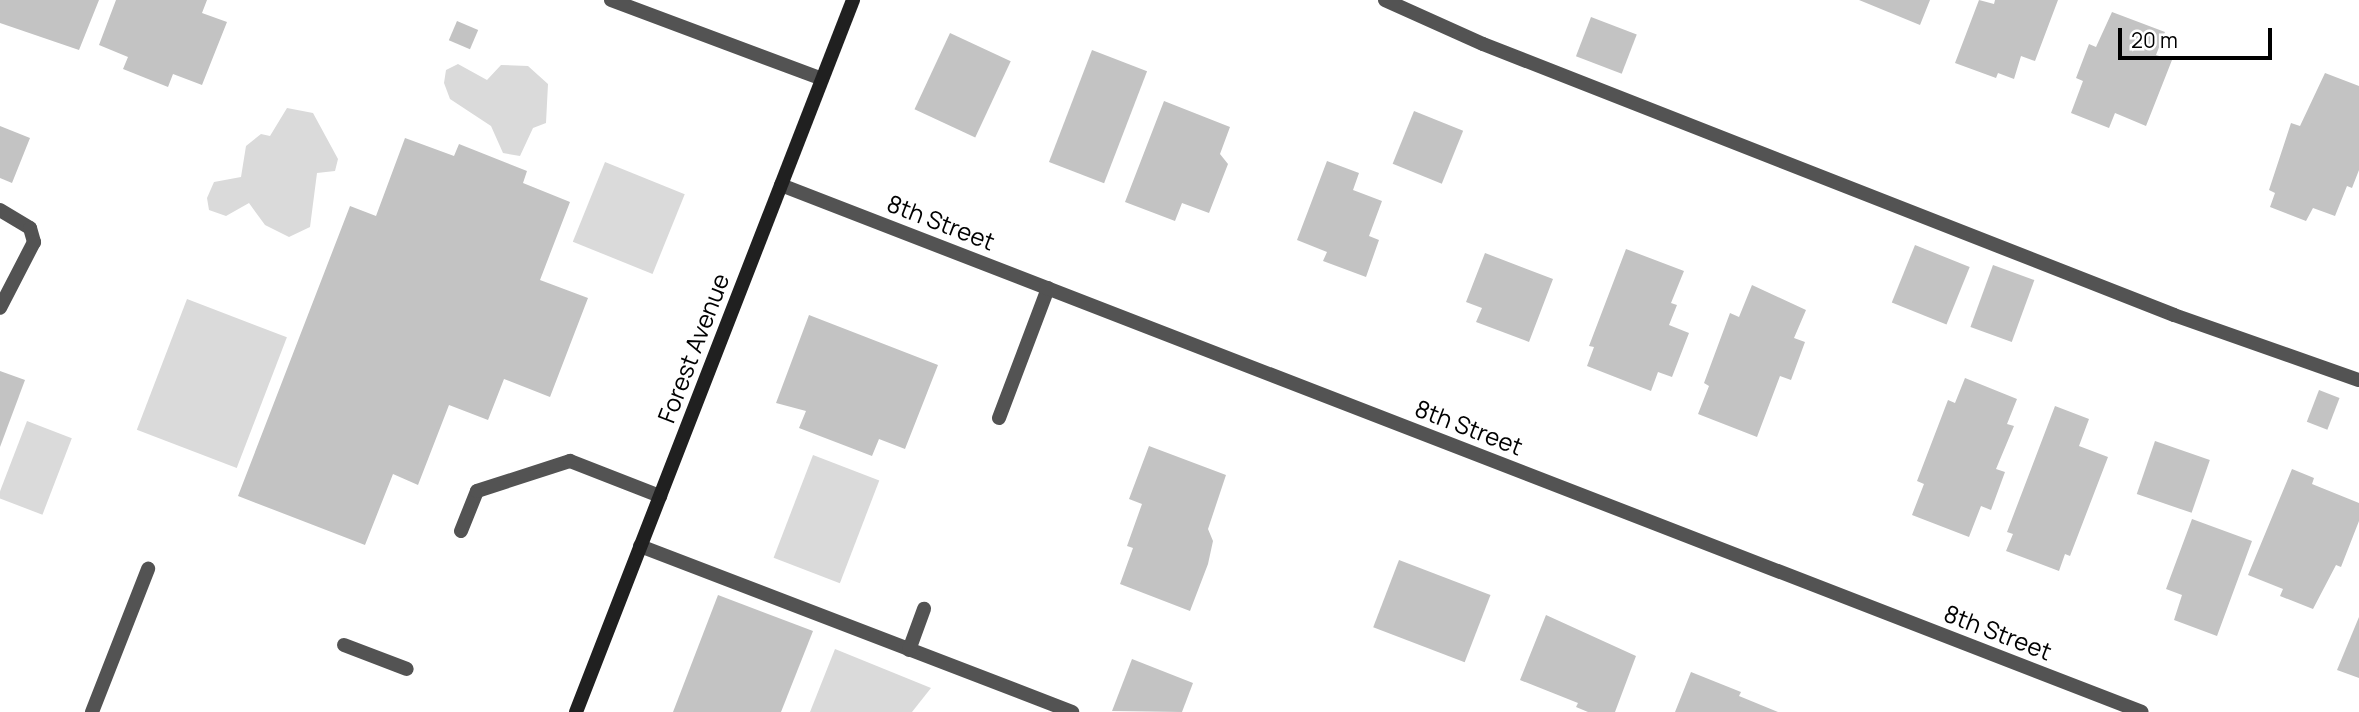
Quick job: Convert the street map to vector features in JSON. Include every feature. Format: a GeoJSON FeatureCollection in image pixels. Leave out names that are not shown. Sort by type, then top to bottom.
{"type":"FeatureCollection","features":[{"type":"Feature","properties":{"kind":"street"},"geometry":{"type":"LineString","coordinates":[[611,0],[822,79]]}},
{"type":"Feature","properties":{"kind":"street","name":"Forest Avenue"},"geometry":{"type":"LineString","coordinates":[[576,712],[853,0]]}},
{"type":"Feature","properties":{"kind":"street"},"geometry":{"type":"LineString","coordinates":[[1385,0],[1483,44],[2174,315],[2359,380]]}},
{"type":"Feature","properties":{"kind":"street","name":"8th Street"},"geometry":{"type":"LineString","coordinates":[[781,185],[2142,712]]}},
{"type":"Feature","properties":{"kind":"street"},"geometry":{"type":"LineString","coordinates":[[0,210],[30,228],[34,242],[0,308]]}},
{"type":"Feature","properties":{"kind":"street"},"geometry":{"type":"LineString","coordinates":[[999,418],[1048,288]]}},
{"type":"Feature","properties":{"kind":"street"},"geometry":{"type":"LineString","coordinates":[[461,531],[477,491],[570,461],[660,496]]}},
{"type":"Feature","properties":{"kind":"street"},"geometry":{"type":"LineString","coordinates":[[640,546],[1072,712]]}},
{"type":"Feature","properties":{"kind":"street"},"geometry":{"type":"LineString","coordinates":[[92,712],[148,569]]}},
{"type":"Feature","properties":{"kind":"street"},"geometry":{"type":"LineString","coordinates":[[909,650],[925,609]]}},
{"type":"Feature","properties":{"kind":"street"},"geometry":{"type":"LineString","coordinates":[[344,645],[407,669]]}},
{"type":"Feature","properties":{"kind":"shaded area"},"geometry":{"type":"Polygon","coordinates":[[[458,64],[487,80],[501,65],[528,66],[548,84],[546,123],[533,128],[520,156],[503,153],[491,126],[450,99],[444,83],[446,70],[458,64]]]}},
{"type":"Feature","properties":{"kind":"shaded area"},"geometry":{"type":"Polygon","coordinates":[[[287,108],[313,113],[338,159],[335,171],[317,173],[310,227],[289,237],[265,225],[249,203],[226,216],[209,210],[207,198],[214,182],[241,177],[246,146],[261,134],[270,136],[287,108]]]}},
{"type":"Feature","properties":{"kind":"shaded area"},"geometry":{"type":"Polygon","coordinates":[[[605,162],[685,194],[653,274],[573,242],[605,162]]]}},
{"type":"Feature","properties":{"kind":"shaded area"},"geometry":{"type":"Polygon","coordinates":[[[187,299],[287,337],[237,468],[137,430],[187,299]]]}},
{"type":"Feature","properties":{"kind":"shaded area"},"geometry":{"type":"Polygon","coordinates":[[[27,421],[72,438],[42,515],[0,498],[0,491],[27,421]]]}},
{"type":"Feature","properties":{"kind":"shaded area"},"geometry":{"type":"Polygon","coordinates":[[[813,455],[879,480],[840,583],[774,558],[813,455]]]}},
{"type":"Feature","properties":{"kind":"shaded area"},"geometry":{"type":"Polygon","coordinates":[[[835,649],[931,688],[912,712],[810,712],[835,649]]]}},
{"type":"Feature","properties":{"kind":"building"},"geometry":{"type":"Polygon","coordinates":[[[0,0],[99,0],[79,50],[0,23],[0,0]]]}},
{"type":"Feature","properties":{"kind":"building"},"geometry":{"type":"Polygon","coordinates":[[[116,0],[207,0],[202,13],[227,22],[202,85],[173,74],[168,87],[123,69],[128,57],[99,45],[116,0]]]}},
{"type":"Feature","properties":{"kind":"building"},"geometry":{"type":"Polygon","coordinates":[[[1859,0],[1930,0],[1920,25],[1859,0]]]}},
{"type":"Feature","properties":{"kind":"building"},"geometry":{"type":"Polygon","coordinates":[[[1979,0],[1994,4],[1995,0],[2058,0],[2035,61],[2021,56],[2014,79],[1998,73],[1996,78],[1955,63],[1979,0]]]}},
{"type":"Feature","properties":{"kind":"building"},"geometry":{"type":"Polygon","coordinates":[[[2112,12],[2165,32],[2156,55],[2172,60],[2146,126],[2115,113],[2109,128],[2071,113],[2083,81],[2076,78],[2089,44],[2096,47],[2112,12]]]}},
{"type":"Feature","properties":{"kind":"building"},"geometry":{"type":"Polygon","coordinates":[[[1591,17],[1637,35],[1622,74],[1576,56],[1591,17]]]}},
{"type":"Feature","properties":{"kind":"building"},"geometry":{"type":"Polygon","coordinates":[[[457,21],[478,30],[470,49],[449,40],[457,21]]]}},
{"type":"Feature","properties":{"kind":"building"},"geometry":{"type":"Polygon","coordinates":[[[950,33],[1011,61],[975,137],[915,109],[950,33]]]}},
{"type":"Feature","properties":{"kind":"building"},"geometry":{"type":"Polygon","coordinates":[[[1092,50],[1147,71],[1104,183],[1049,162],[1092,50]]]}},
{"type":"Feature","properties":{"kind":"building"},"geometry":{"type":"Polygon","coordinates":[[[2325,73],[2359,86],[2359,170],[2352,188],[2347,186],[2335,216],[2313,208],[2306,221],[2270,207],[2275,193],[2269,190],[2291,123],[2300,126],[2325,73]]]}},
{"type":"Feature","properties":{"kind":"building"},"geometry":{"type":"Polygon","coordinates":[[[1164,101],[1230,127],[1220,154],[1228,164],[1209,213],[1182,203],[1175,221],[1125,202],[1164,101]]]}},
{"type":"Feature","properties":{"kind":"building"},"geometry":{"type":"Polygon","coordinates":[[[1414,111],[1463,131],[1442,184],[1393,164],[1414,111]]]}},
{"type":"Feature","properties":{"kind":"building"},"geometry":{"type":"Polygon","coordinates":[[[0,126],[30,138],[12,183],[0,178],[0,126]]]}},
{"type":"Feature","properties":{"kind":"building"},"geometry":{"type":"Polygon","coordinates":[[[405,138],[454,156],[459,144],[527,171],[523,183],[570,202],[540,280],[588,298],[550,397],[504,379],[488,420],[449,405],[418,485],[393,474],[365,545],[238,496],[350,206],[376,216],[405,138]]]}},
{"type":"Feature","properties":{"kind":"building"},"geometry":{"type":"Polygon","coordinates":[[[1327,161],[1359,173],[1353,190],[1382,201],[1369,236],[1379,240],[1366,277],[1323,261],[1327,252],[1297,240],[1327,161]]]}},
{"type":"Feature","properties":{"kind":"building"},"geometry":{"type":"Polygon","coordinates":[[[1915,245],[1970,267],[1946,325],[1892,302],[1915,245]]]}},
{"type":"Feature","properties":{"kind":"building"},"geometry":{"type":"Polygon","coordinates":[[[1626,249],[1684,271],[1671,303],[1677,305],[1669,325],[1689,333],[1672,377],[1658,372],[1651,391],[1587,366],[1594,347],[1589,346],[1626,249]]]}},
{"type":"Feature","properties":{"kind":"building"},"geometry":{"type":"Polygon","coordinates":[[[1485,253],[1553,279],[1529,342],[1476,322],[1482,308],[1466,302],[1485,253]]]}},
{"type":"Feature","properties":{"kind":"building"},"geometry":{"type":"Polygon","coordinates":[[[1993,265],[2034,280],[2012,342],[1970,327],[1993,265]]]}},
{"type":"Feature","properties":{"kind":"building"},"geometry":{"type":"Polygon","coordinates":[[[1752,285],[1806,310],[1794,338],[1805,342],[1791,380],[1780,376],[1757,437],[1698,414],[1709,386],[1704,383],[1730,313],[1739,317],[1752,285]]]}},
{"type":"Feature","properties":{"kind":"building"},"geometry":{"type":"Polygon","coordinates":[[[809,315],[938,365],[905,449],[879,439],[872,456],[799,428],[806,411],[776,403],[809,315]]]}},
{"type":"Feature","properties":{"kind":"building"},"geometry":{"type":"Polygon","coordinates":[[[0,371],[25,380],[0,447],[0,371]]]}},
{"type":"Feature","properties":{"kind":"building"},"geometry":{"type":"Polygon","coordinates":[[[1965,378],[2017,399],[2007,424],[2014,426],[1996,469],[2005,472],[1991,510],[1981,506],[1969,537],[1912,515],[1924,484],[1917,481],[1948,400],[1955,403],[1965,378]]]}},
{"type":"Feature","properties":{"kind":"building"},"geometry":{"type":"Polygon","coordinates":[[[2319,390],[2340,398],[2327,430],[2307,422],[2319,390]]]}},
{"type":"Feature","properties":{"kind":"building"},"geometry":{"type":"Polygon","coordinates":[[[2055,406],[2089,419],[2079,446],[2108,457],[2070,556],[2065,554],[2059,571],[2006,551],[2013,534],[2007,532],[2055,406]]]}},
{"type":"Feature","properties":{"kind":"building"},"geometry":{"type":"Polygon","coordinates":[[[2155,441],[2210,460],[2192,513],[2137,494],[2155,441]]]}},
{"type":"Feature","properties":{"kind":"building"},"geometry":{"type":"Polygon","coordinates":[[[1149,446],[1226,475],[1208,529],[1213,541],[1208,564],[1190,611],[1120,584],[1133,548],[1127,546],[1142,504],[1129,499],[1149,446]]]}},
{"type":"Feature","properties":{"kind":"building"},"geometry":{"type":"Polygon","coordinates":[[[2292,469],[2314,478],[2312,484],[2359,503],[2359,521],[2341,567],[2336,565],[2313,609],[2280,596],[2283,589],[2248,575],[2292,469]]]}},
{"type":"Feature","properties":{"kind":"building"},"geometry":{"type":"Polygon","coordinates":[[[2192,519],[2252,541],[2217,636],[2174,620],[2182,595],[2166,589],[2192,519]]]}},
{"type":"Feature","properties":{"kind":"building"},"geometry":{"type":"Polygon","coordinates":[[[1399,560],[1490,595],[1465,662],[1373,627],[1399,560]]]}},
{"type":"Feature","properties":{"kind":"building"},"geometry":{"type":"Polygon","coordinates":[[[718,595],[813,631],[781,712],[673,712],[718,595]]]}},
{"type":"Feature","properties":{"kind":"building"},"geometry":{"type":"Polygon","coordinates":[[[1546,615],[1636,656],[1615,712],[1588,712],[1576,707],[1578,703],[1520,680],[1546,615]]]}},
{"type":"Feature","properties":{"kind":"building"},"geometry":{"type":"Polygon","coordinates":[[[2359,617],[2359,678],[2337,670],[2359,617]]]}},
{"type":"Feature","properties":{"kind":"building"},"geometry":{"type":"Polygon","coordinates":[[[1132,659],[1193,683],[1182,712],[1112,711],[1132,659]]]}},
{"type":"Feature","properties":{"kind":"building"},"geometry":{"type":"Polygon","coordinates":[[[1691,672],[1741,692],[1739,696],[1778,712],[1675,712],[1691,672]]]}}]}
